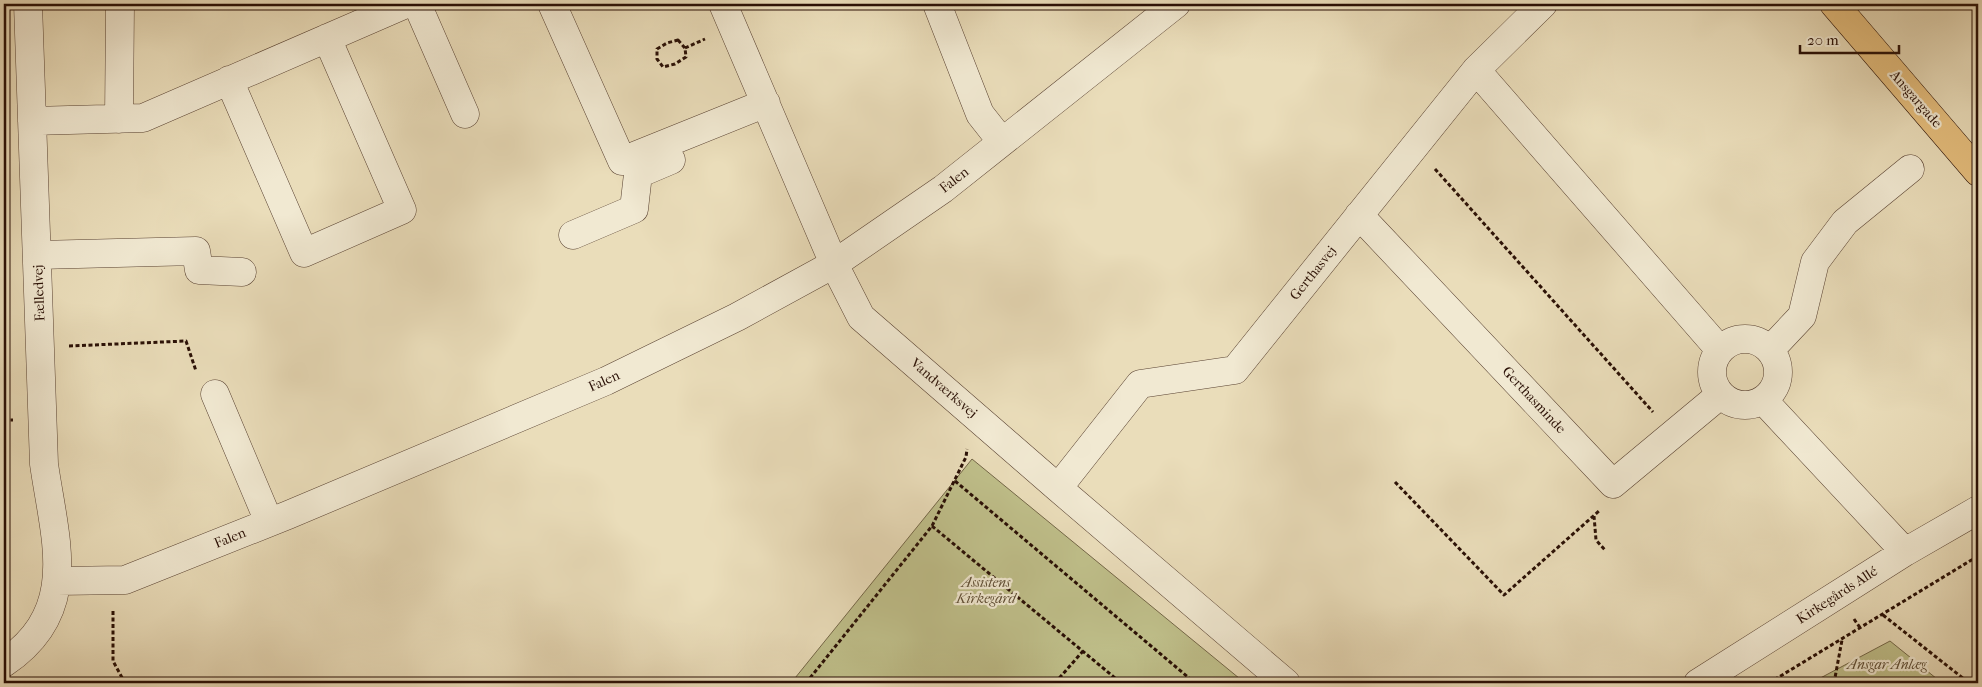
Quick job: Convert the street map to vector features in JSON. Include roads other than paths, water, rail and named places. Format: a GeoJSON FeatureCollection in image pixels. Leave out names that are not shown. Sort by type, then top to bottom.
{"type":"FeatureCollection","features":[{"type":"Feature","properties":{"kind":"main road","name":"Ansgargade"},"geometry":{"type":"LineString","coordinates":[[1834,4],[1978,172]]}},
{"type":"Feature","properties":{"kind":"street","name":"Fælledvej"},"geometry":{"type":"LineString","coordinates":[[28,4],[44,464],[56,539],[57,581]]}},
{"type":"Feature","properties":{"kind":"street"},"geometry":{"type":"LineString","coordinates":[[119,119],[120,4]]}},
{"type":"Feature","properties":{"kind":"street"},"geometry":{"type":"LineString","coordinates":[[32,121],[143,118],[406,4]]}},
{"type":"Feature","properties":{"kind":"street"},"geometry":{"type":"LineString","coordinates":[[417,4],[464,114]]}},
{"type":"Feature","properties":{"kind":"street"},"geometry":{"type":"LineString","coordinates":[[552,4],[622,161],[768,110]]}},
{"type":"Feature","properties":{"kind":"street","name":"Vandværksvej"},"geometry":{"type":"LineString","coordinates":[[723,4],[834,264],[861,317],[1286,683]]}},
{"type":"Feature","properties":{"kind":"street"},"geometry":{"type":"LineString","coordinates":[[937,4],[980,114],[1002,142]]}},
{"type":"Feature","properties":{"kind":"street","name":"Falen"},"geometry":{"type":"LineString","coordinates":[[57,581],[125,580],[606,381],[737,318],[834,264],[943,188],[1176,4]]}},
{"type":"Feature","properties":{"kind":"street","name":"Gerthasvej"},"geometry":{"type":"LineString","coordinates":[[1058,488],[1140,384],[1235,370],[1476,70],[1543,4]]}},
{"type":"Feature","properties":{"kind":"street"},"geometry":{"type":"LineString","coordinates":[[229,80],[304,253],[402,210],[327,38]]}},
{"type":"Feature","properties":{"kind":"street"},"geometry":{"type":"LineString","coordinates":[[1476,70],[1720,350]]}},
{"type":"Feature","properties":{"kind":"street"},"geometry":{"type":"LineString","coordinates":[[573,235],[634,209],[638,174],[768,110]]}},
{"type":"Feature","properties":{"kind":"street"},"geometry":{"type":"LineString","coordinates":[[1770,350],[1802,316],[1815,262],[1840,228],[1910,169]]}},
{"type":"Feature","properties":{"kind":"street","name":"Gerthasminde"},"geometry":{"type":"LineString","coordinates":[[1359,215],[1613,484],[1720,395]]}},
{"type":"Feature","properties":{"kind":"street"},"geometry":{"type":"LineString","coordinates":[[38,255],[196,251],[199,270],[242,272]]}},
{"type":"Feature","properties":{"kind":"street"},"geometry":{"type":"LineString","coordinates":[[1741,339],[1761,343],[1770,350],[1777,363],[1779,375],[1772,392],[1764,400],[1754,405],[1743,406],[1730,402],[1720,395],[1713,385],[1711,373],[1714,360],[1720,350],[1730,342],[1741,339]]}},
{"type":"Feature","properties":{"kind":"street"},"geometry":{"type":"LineString","coordinates":[[216,394],[269,522]]}},
{"type":"Feature","properties":{"kind":"street"},"geometry":{"type":"LineString","coordinates":[[1764,400],[1905,552]]}},
{"type":"Feature","properties":{"kind":"street","name":"Kirkegårds Allé"},"geometry":{"type":"LineString","coordinates":[[1698,683],[1905,552],[1978,510]]}},
{"type":"Feature","properties":{"kind":"street"},"geometry":{"type":"LineString","coordinates":[[4,663],[18,654],[35,636],[49,615],[57,581]]}},
{"type":"Feature","properties":{"kind":"park label","name":"Assistens Kirkegård"},"geometry":{"type":"Point","coordinates":[986,590]}},
{"type":"Feature","properties":{"kind":"park label","name":"Ansgar Anlæg"},"geometry":{"type":"Point","coordinates":[1887,664]}}]}
